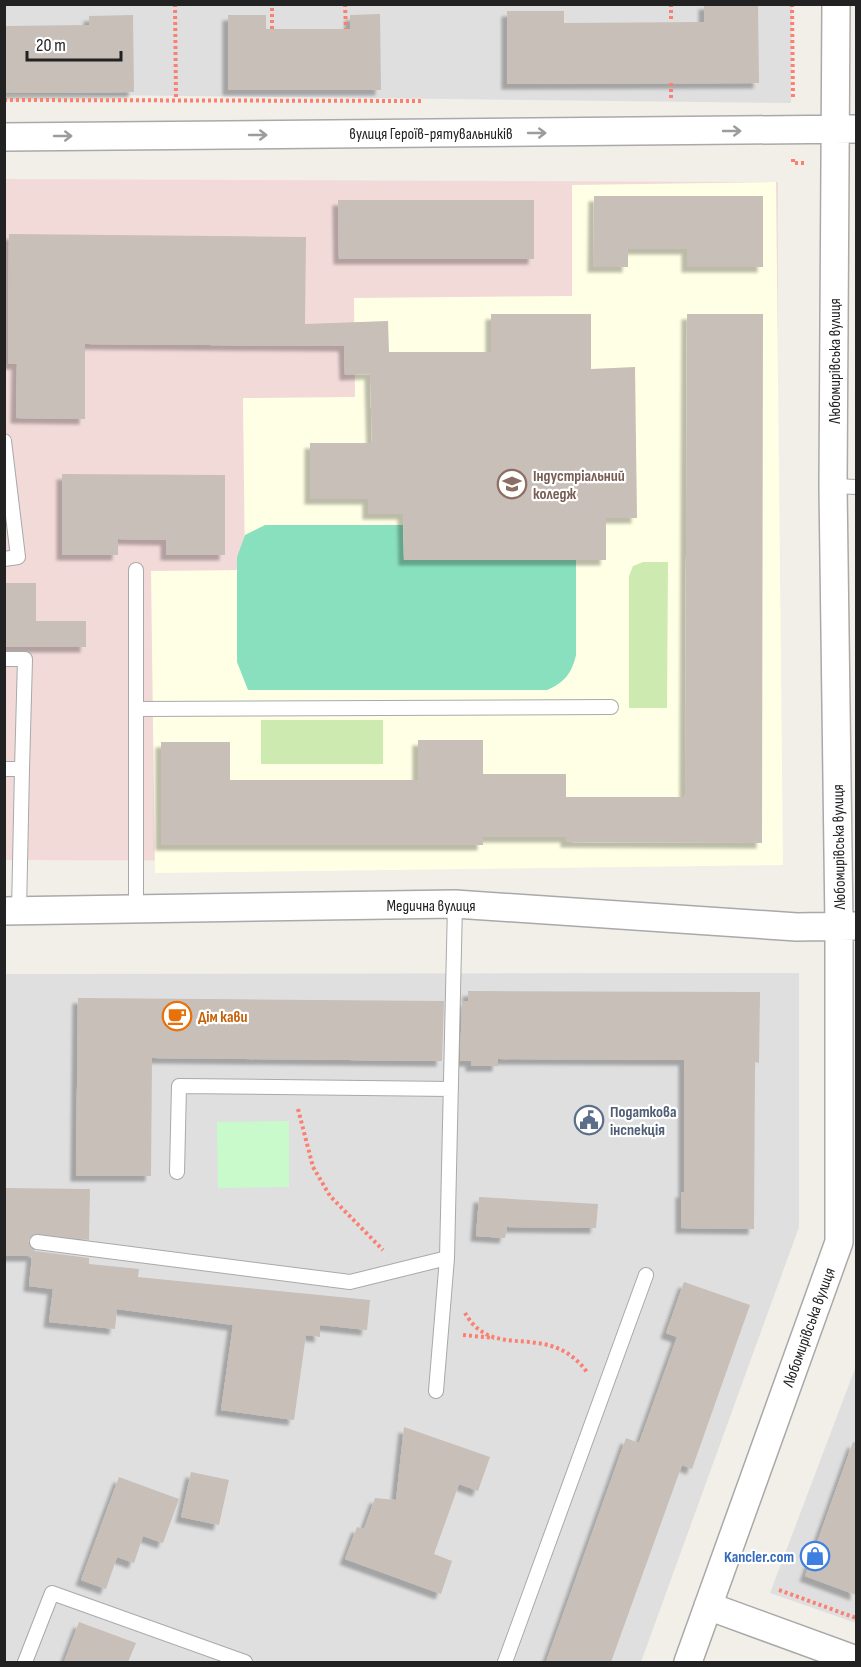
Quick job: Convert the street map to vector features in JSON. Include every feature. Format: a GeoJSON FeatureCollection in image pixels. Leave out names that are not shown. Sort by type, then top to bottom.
{"type":"FeatureCollection","features":[{"type":"Feature","properties":{"kind":"street","name":"Любомирівська вулиця"},"geometry":{"type":"LineString","coordinates":[[688,1662],[839,1242],[848,926],[845,486],[846,130],[836,4]]}},
{"type":"Feature","properties":{"kind":"street","name":"вулиця Героїв-рятувальників"},"geometry":{"type":"LineString","coordinates":[[4,137],[846,130]]}},
{"type":"Feature","properties":{"kind":"street","name":"Медична вулиця"},"geometry":{"type":"LineString","coordinates":[[12,911],[455,904],[797,927],[848,926]]}},
{"type":"Feature","properties":{"kind":"street"},"geometry":{"type":"LineString","coordinates":[[708,1605],[856,1660]]}},
{"type":"Feature","properties":{"kind":"lane"},"geometry":{"type":"LineString","coordinates":[[4,441],[18,557],[4,559]]}},
{"type":"Feature","properties":{"kind":"lane"},"geometry":{"type":"LineString","coordinates":[[136,570],[136,909]]}},
{"type":"Feature","properties":{"kind":"lane"},"geometry":{"type":"LineString","coordinates":[[4,659],[25,659],[22,769],[12,911]]}},
{"type":"Feature","properties":{"kind":"lane"},"geometry":{"type":"LineString","coordinates":[[136,709],[611,707]]}},
{"type":"Feature","properties":{"kind":"lane"},"geometry":{"type":"LineString","coordinates":[[4,769],[22,769]]}},
{"type":"Feature","properties":{"kind":"lane"},"geometry":{"type":"LineString","coordinates":[[436,1391],[447,1258],[455,904]]}},
{"type":"Feature","properties":{"kind":"lane"},"geometry":{"type":"LineString","coordinates":[[177,1172],[179,1086],[451,1089]]}},
{"type":"Feature","properties":{"kind":"lane"},"geometry":{"type":"LineString","coordinates":[[37,1242],[350,1282],[447,1258]]}},
{"type":"Feature","properties":{"kind":"lane"},"geometry":{"type":"LineString","coordinates":[[505,1662],[646,1275]]}},
{"type":"Feature","properties":{"kind":"lane"},"geometry":{"type":"LineString","coordinates":[[25,1662],[52,1593],[245,1662]]}},
{"type":"Feature","properties":{"kind":"path"},"geometry":{"type":"LineString","coordinates":[[175,4],[176,100]]}},
{"type":"Feature","properties":{"kind":"path"},"geometry":{"type":"LineString","coordinates":[[272,4],[272,29]]}},
{"type":"Feature","properties":{"kind":"path"},"geometry":{"type":"LineString","coordinates":[[345,4],[346,29]]}},
{"type":"Feature","properties":{"kind":"path"},"geometry":{"type":"LineString","coordinates":[[671,4],[671,22]]}},
{"type":"Feature","properties":{"kind":"path"},"geometry":{"type":"LineString","coordinates":[[782,102],[793,102],[792,4]]}},
{"type":"Feature","properties":{"kind":"path"},"geometry":{"type":"LineString","coordinates":[[671,83],[671,102]]}},
{"type":"Feature","properties":{"kind":"path"},"geometry":{"type":"LineString","coordinates":[[4,100],[435,101]]}},
{"type":"Feature","properties":{"kind":"path"},"geometry":{"type":"LineString","coordinates":[[659,102],[682,102]]}},
{"type":"Feature","properties":{"kind":"path"},"geometry":{"type":"LineString","coordinates":[[292,1088],[313,1167],[330,1196],[365,1234],[404,1269]]}},
{"type":"Feature","properties":{"kind":"path"},"geometry":{"type":"LineString","coordinates":[[446,1275],[463,1311],[477,1329],[499,1338]]}},
{"type":"Feature","properties":{"kind":"path"},"geometry":{"type":"LineString","coordinates":[[442,1331],[526,1340],[555,1347],[576,1358],[603,1394]]}},
{"type":"Feature","properties":{"kind":"path"},"geometry":{"type":"LineString","coordinates":[[779,1590],[856,1618]]}},
{"type":"Feature","properties":{"kind":"shaded area"},"geometry":{"type":"Polygon","coordinates":[[[5,5],[792,5],[791,103],[5,94],[5,5]]]}},
{"type":"Feature","properties":{"kind":"shaded area","name":"Індустріальний коледж"},"geometry":{"type":"Polygon","coordinates":[[[5,179],[778,182],[777,862],[5,860],[5,179]]]}},
{"type":"Feature","properties":{"kind":"shaded area","name":"Індустріальний коледж"},"geometry":{"type":"Polygon","coordinates":[[[776,182],[783,865],[155,873],[151,571],[245,570],[243,398],[355,397],[354,298],[572,296],[572,185],[776,182]]]}},
{"type":"Feature","properties":{"kind":"shaded area"},"geometry":{"type":"Polygon","coordinates":[[[799,973],[799,1227],[641,1662],[5,1662],[4,974],[799,973]]]}},
{"type":"Feature","properties":{"kind":"shaded area"},"geometry":{"type":"Polygon","coordinates":[[[856,1366],[856,1623],[770,1593],[856,1366]]]}},
{"type":"Feature","properties":{"kind":"green space"},"geometry":{"type":"Polygon","coordinates":[[[265,525],[403,525],[404,560],[576,560],[576,655],[572,667],[563,681],[547,690],[248,690],[237,662],[237,557],[245,535],[265,525]]]}},
{"type":"Feature","properties":{"kind":"green space"},"geometry":{"type":"Polygon","coordinates":[[[643,562],[668,562],[667,708],[629,708],[629,576],[633,566],[643,562]]]}},
{"type":"Feature","properties":{"kind":"green space"},"geometry":{"type":"Polygon","coordinates":[[[261,720],[383,720],[383,764],[261,764],[261,720]]]}},
{"type":"Feature","properties":{"kind":"green space"},"geometry":{"type":"Polygon","coordinates":[[[289,1121],[289,1187],[218,1188],[217,1122],[289,1121]]]}},
{"type":"Feature","properties":{"kind":"building"},"geometry":{"type":"Polygon","coordinates":[[[704,4],[758,4],[759,83],[507,84],[507,11],[564,11],[564,23],[704,22],[704,4]]]}},
{"type":"Feature","properties":{"kind":"building"},"geometry":{"type":"Polygon","coordinates":[[[380,14],[381,90],[228,90],[228,15],[266,15],[266,29],[350,29],[350,15],[380,14]]]}},
{"type":"Feature","properties":{"kind":"building"},"geometry":{"type":"Polygon","coordinates":[[[133,15],[134,92],[4,93],[4,26],[89,25],[89,16],[133,15]]]}},
{"type":"Feature","properties":{"kind":"building"},"geometry":{"type":"Polygon","coordinates":[[[594,196],[763,196],[763,267],[687,267],[687,249],[628,249],[628,267],[593,267],[594,196]]]}},
{"type":"Feature","properties":{"kind":"building"},"geometry":{"type":"Polygon","coordinates":[[[338,200],[534,200],[534,259],[339,259],[338,200]]]}},
{"type":"Feature","properties":{"kind":"building"},"geometry":{"type":"Polygon","coordinates":[[[9,234],[306,237],[305,324],[388,321],[389,352],[491,352],[491,314],[591,314],[591,369],[635,367],[637,518],[606,518],[606,560],[404,560],[403,514],[368,514],[368,499],[310,499],[310,443],[372,443],[370,374],[345,375],[344,346],[85,344],[85,419],[16,418],[17,364],[8,364],[9,234]]]}},
{"type":"Feature","properties":{"kind":"building"},"geometry":{"type":"Polygon","coordinates":[[[687,314],[763,314],[762,843],[566,842],[566,837],[483,837],[483,845],[161,845],[161,742],[230,742],[230,780],[418,780],[418,740],[483,740],[483,774],[566,774],[566,797],[685,797],[687,314]]]}},
{"type":"Feature","properties":{"kind":"building"},"geometry":{"type":"Polygon","coordinates":[[[62,474],[225,475],[225,555],[166,555],[166,540],[118,539],[118,555],[62,555],[62,474]]]}},
{"type":"Feature","properties":{"kind":"building"},"geometry":{"type":"Polygon","coordinates":[[[4,583],[36,583],[36,621],[86,621],[86,647],[4,647],[4,583]]]}},
{"type":"Feature","properties":{"kind":"building"},"geometry":{"type":"Polygon","coordinates":[[[468,991],[760,992],[759,1063],[755,1062],[754,1229],[681,1228],[681,1192],[684,1192],[684,1060],[498,1059],[498,1066],[471,1066],[471,1061],[460,1061],[462,1001],[468,1001],[468,991]]]}},
{"type":"Feature","properties":{"kind":"building"},"geometry":{"type":"Polygon","coordinates":[[[78,998],[444,1001],[442,1061],[152,1058],[151,1176],[76,1176],[78,998]]]}},
{"type":"Feature","properties":{"kind":"building"},"geometry":{"type":"Polygon","coordinates":[[[4,1188],[90,1189],[89,1240],[34,1234],[28,1241],[35,1251],[89,1258],[89,1264],[139,1269],[138,1277],[370,1300],[367,1330],[320,1325],[320,1337],[306,1335],[294,1420],[221,1410],[233,1325],[117,1309],[115,1329],[49,1322],[53,1289],[29,1286],[32,1256],[4,1256],[4,1188]]]}},
{"type":"Feature","properties":{"kind":"building"},"geometry":{"type":"Polygon","coordinates":[[[479,1197],[598,1204],[596,1228],[507,1227],[505,1238],[476,1236],[479,1197]]]}},
{"type":"Feature","properties":{"kind":"building"},"geometry":{"type":"Polygon","coordinates":[[[684,1282],[750,1305],[692,1469],[682,1465],[611,1662],[546,1662],[626,1438],[639,1443],[677,1337],[666,1333],[684,1282]]]}},
{"type":"Feature","properties":{"kind":"building"},"geometry":{"type":"Polygon","coordinates":[[[404,1427],[490,1457],[478,1491],[459,1484],[434,1554],[452,1561],[441,1594],[345,1559],[357,1527],[364,1529],[375,1498],[396,1500],[404,1427]]]}},
{"type":"Feature","properties":{"kind":"building"},"geometry":{"type":"Polygon","coordinates":[[[853,1442],[856,1443],[856,1595],[805,1576],[853,1442]]]}},
{"type":"Feature","properties":{"kind":"building"},"geometry":{"type":"Polygon","coordinates":[[[191,1472],[229,1480],[219,1525],[181,1517],[191,1472]]]}},
{"type":"Feature","properties":{"kind":"building"},"geometry":{"type":"Polygon","coordinates":[[[119,1477],[179,1499],[163,1543],[143,1536],[134,1563],[117,1557],[106,1589],[81,1580],[119,1477]]]}},
{"type":"Feature","properties":{"kind":"building"},"geometry":{"type":"Polygon","coordinates":[[[79,1622],[136,1643],[128,1662],[64,1662],[79,1622]]]}},
{"type":"Feature","properties":{"kind":"place","name":"Індустріальний коледж"},"geometry":{"type":"Point","coordinates":[512,484]}},
{"type":"Feature","properties":{"kind":"place","name":"Дiм кави"},"geometry":{"type":"Point","coordinates":[177,1016]}},
{"type":"Feature","properties":{"kind":"place","name":"Податкова інспекція"},"geometry":{"type":"Point","coordinates":[589,1120]}},
{"type":"Feature","properties":{"kind":"place","name":"Kancler.com"},"geometry":{"type":"Point","coordinates":[815,1556]}}]}
